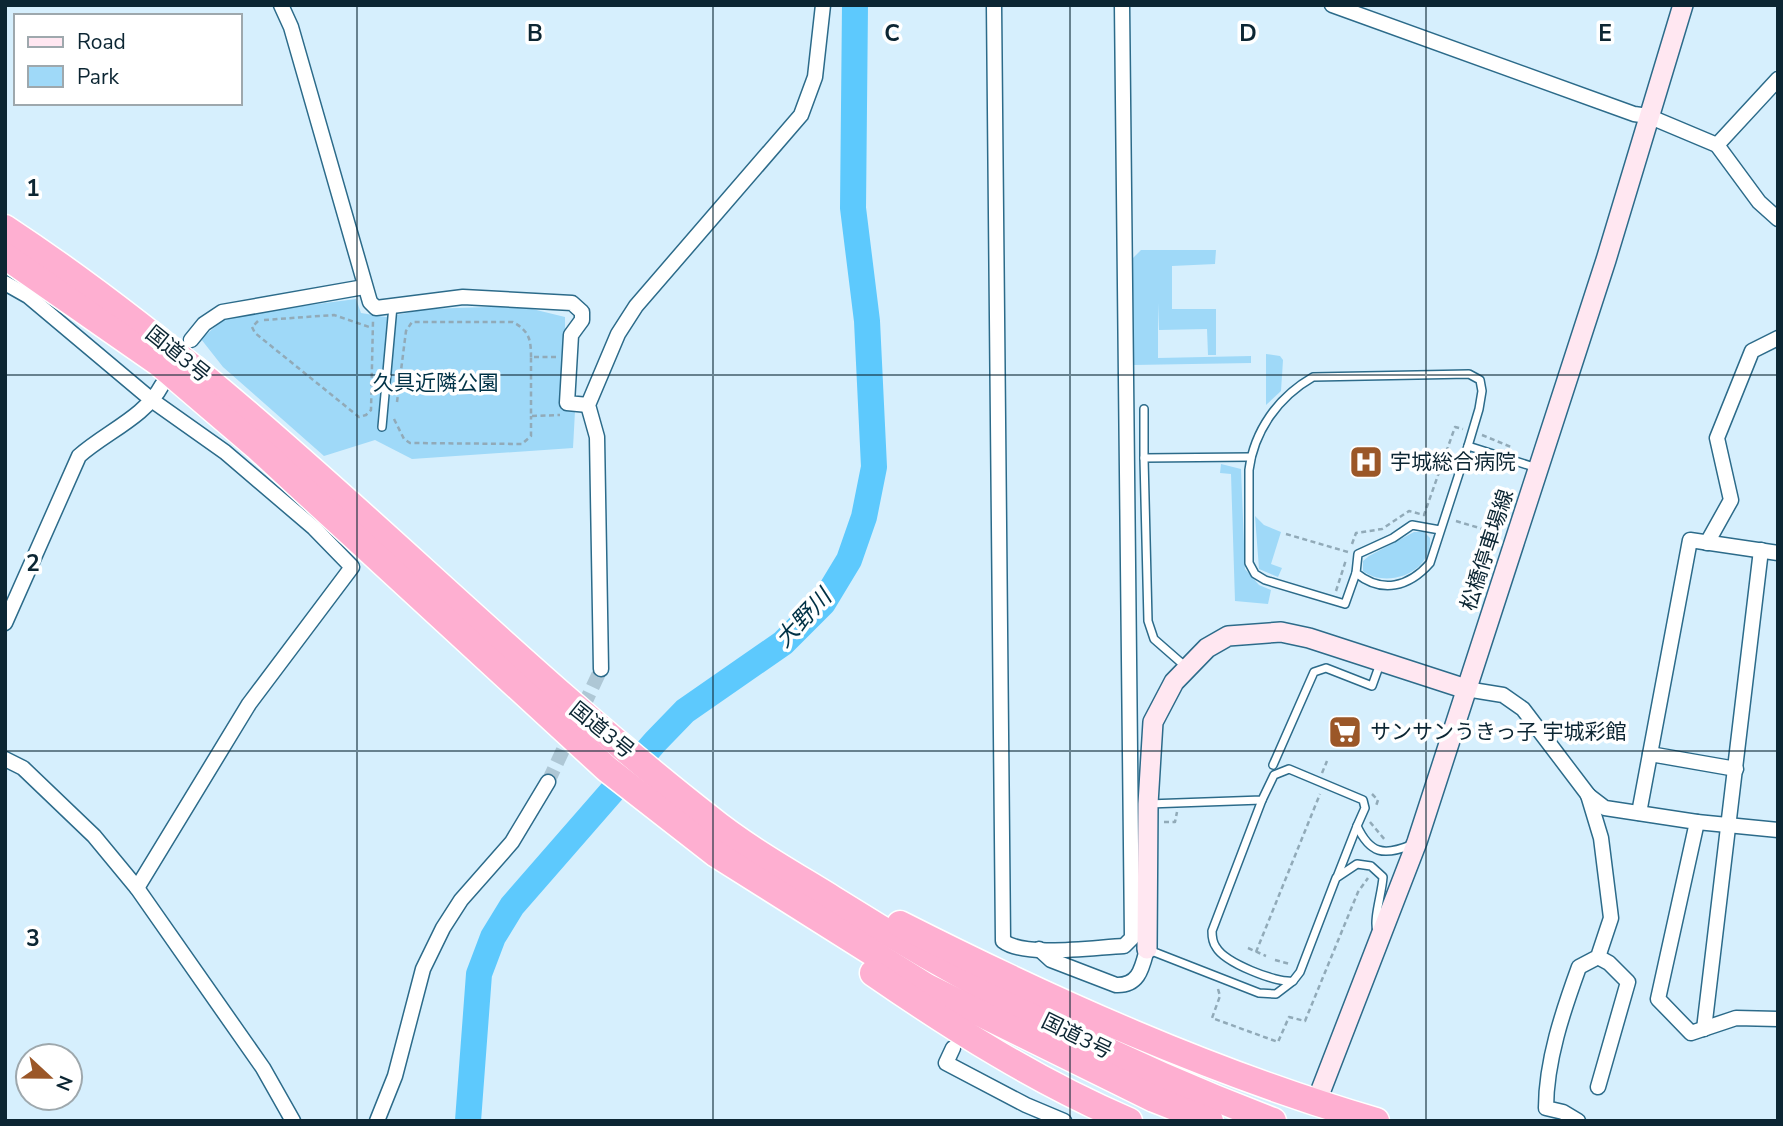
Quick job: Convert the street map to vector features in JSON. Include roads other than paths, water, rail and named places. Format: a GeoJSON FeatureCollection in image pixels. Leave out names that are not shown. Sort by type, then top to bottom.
{"type":"FeatureCollection","features":[{"type":"Feature","properties":{"kind":"highway","name":"国道3号"},"geometry":{"type":"LineString","coordinates":[[5,228],[87,282],[264,425],[566,700],[625,748],[711,832]]}},
{"type":"Feature","properties":{"kind":"highway","name":"国道3号"},"geometry":{"type":"LineString","coordinates":[[5,256],[159,363],[218,413],[607,769],[935,964],[1160,1089],[1210,1121]]}},
{"type":"Feature","properties":{"kind":"highway"},"geometry":{"type":"LineString","coordinates":[[711,832],[813,876],[933,941],[1313,1112],[1376,1121]]}},
{"type":"Feature","properties":{"kind":"highway"},"geometry":{"type":"LineString","coordinates":[[711,832],[750,889],[922,1007],[1060,1090],[1129,1121]]}},
{"type":"Feature","properties":{"kind":"highway","name":"国道3号"},"geometry":{"type":"LineString","coordinates":[[1160,1089],[1273,1121]]}},
{"type":"Feature","properties":{"kind":"main road","name":"松橋停車場線"},"geometry":{"type":"LineString","coordinates":[[1313,1112],[1417,842],[1606,260],[1683,5]]}},
{"type":"Feature","properties":{"kind":"main road"},"geometry":{"type":"LineString","coordinates":[[1147,949],[1148,804],[1153,722],[1162,700],[1187,668],[1208,648],[1228,636],[1252,632],[1281,632],[1309,638],[1466,688]]}},
{"type":"Feature","properties":{"kind":"street"},"geometry":{"type":"LineString","coordinates":[[281,5],[291,27],[364,287],[376,308],[463,297],[572,303],[582,312],[582,320],[571,335],[567,403],[588,405]]}},
{"type":"Feature","properties":{"kind":"street"},"geometry":{"type":"LineString","coordinates":[[601,668],[597,436],[588,405],[618,334],[636,306],[801,115],[815,77],[823,5]]}},
{"type":"Feature","properties":{"kind":"street"},"geometry":{"type":"LineString","coordinates":[[994,5],[1003,941],[1007,952],[1124,946],[1132,938],[1122,5]]}},
{"type":"Feature","properties":{"kind":"street"},"geometry":{"type":"LineString","coordinates":[[1332,5],[1634,114],[1648,116],[1717,145],[1759,202],[1778,219]]}},
{"type":"Feature","properties":{"kind":"street"},"geometry":{"type":"LineString","coordinates":[[1717,145],[1778,79]]}},
{"type":"Feature","properties":{"kind":"street"},"geometry":{"type":"LineString","coordinates":[[5,283],[28,296],[153,401],[225,452],[314,528],[352,568],[249,704],[137,888]]}},
{"type":"Feature","properties":{"kind":"street"},"geometry":{"type":"LineString","coordinates":[[191,340],[204,324],[222,312],[364,287]]}},
{"type":"Feature","properties":{"kind":"street"},"geometry":{"type":"LineString","coordinates":[[1707,543],[1731,500],[1717,438],[1752,351],[1778,338]]}},
{"type":"Feature","properties":{"kind":"street"},"geometry":{"type":"LineString","coordinates":[[5,623],[79,456],[97,440],[153,401],[162,385]]}},
{"type":"Feature","properties":{"kind":"street"},"geometry":{"type":"LineString","coordinates":[[1639,813],[1690,540],[1778,553]]}},
{"type":"Feature","properties":{"kind":"street"},"geometry":{"type":"LineString","coordinates":[[1704,1029],[1761,550]]}},
{"type":"Feature","properties":{"kind":"street"},"geometry":{"type":"LineString","coordinates":[[1466,688],[1503,695],[1523,709],[1590,796],[1605,808],[1697,822],[1778,830]]}},
{"type":"Feature","properties":{"kind":"street"},"geometry":{"type":"LineString","coordinates":[[1650,754],[1736,769]]}},
{"type":"Feature","properties":{"kind":"street"},"geometry":{"type":"LineString","coordinates":[[5,759],[23,768],[94,836],[137,888],[263,1068],[293,1121]]}},
{"type":"Feature","properties":{"kind":"street"},"geometry":{"type":"LineString","coordinates":[[377,1121],[395,1076],[423,969],[443,928],[461,900],[512,842],[548,782]]}},
{"type":"Feature","properties":{"kind":"street"},"geometry":{"type":"LineString","coordinates":[[1578,1121],[1563,1112],[1546,1108],[1546,1093],[1563,1010],[1579,967],[1598,957],[1611,918],[1601,838],[1590,796]]}},
{"type":"Feature","properties":{"kind":"street"},"geometry":{"type":"LineString","coordinates":[[1697,822],[1658,999],[1691,1033],[1736,1018],[1778,1019]]}},
{"type":"Feature","properties":{"kind":"street"},"geometry":{"type":"LineString","coordinates":[[1039,949],[1051,960],[1116,985],[1127,985],[1136,979],[1147,949]]}},
{"type":"Feature","properties":{"kind":"street"},"geometry":{"type":"LineString","coordinates":[[1598,957],[1609,963],[1628,982],[1598,1087]]}},
{"type":"Feature","properties":{"kind":"street"},"geometry":{"type":"LineString","coordinates":[[953,1048],[946,1063],[1026,1105],[1064,1121]]}},
{"type":"Feature","properties":{"kind":"lane"},"geometry":{"type":"LineString","coordinates":[[382,427],[393,306]]}},
{"type":"Feature","properties":{"kind":"lane"},"geometry":{"type":"LineString","coordinates":[[1356,573],[1367,582],[1397,587],[1418,576],[1430,563],[1473,431],[1482,391],[1479,380],[1469,374],[1326,375],[1301,384],[1266,419],[1251,457],[1249,564],[1255,574],[1265,580],[1345,604],[1356,573],[1359,554],[1412,525],[1440,530]]}},
{"type":"Feature","properties":{"kind":"lane"},"geometry":{"type":"LineString","coordinates":[[1144,410],[1148,621],[1154,639],[1187,668]]}},
{"type":"Feature","properties":{"kind":"lane"},"geometry":{"type":"LineString","coordinates":[[1468,446],[1540,463]]}},
{"type":"Feature","properties":{"kind":"lane"},"geometry":{"type":"LineString","coordinates":[[1144,458],[1251,457]]}},
{"type":"Feature","properties":{"kind":"lane"},"geometry":{"type":"LineString","coordinates":[[1273,765],[1314,672],[1326,668],[1371,686],[1382,661]]}},
{"type":"Feature","properties":{"kind":"lane"},"geometry":{"type":"LineString","coordinates":[[1147,949],[1259,993],[1276,994],[1293,981],[1300,972],[1365,808],[1363,800],[1289,769],[1274,775],[1262,800],[1212,931],[1213,940],[1221,954],[1268,977],[1293,981]]}},
{"type":"Feature","properties":{"kind":"lane"},"geometry":{"type":"LineString","coordinates":[[1148,804],[1262,800]]}},
{"type":"Feature","properties":{"kind":"lane"},"geometry":{"type":"LineString","coordinates":[[1357,826],[1368,844],[1387,853],[1417,842]]}},
{"type":"Feature","properties":{"kind":"lane"},"geometry":{"type":"LineString","coordinates":[[1336,878],[1357,864],[1371,866],[1383,877],[1382,901],[1374,920],[1381,938]]}},
{"type":"Feature","properties":{"kind":"waterway","name":"大野川"},"geometry":{"type":"LineString","coordinates":[[468,1121],[479,974],[493,937],[512,906],[685,711],[783,643],[823,603],[849,560],[864,517],[874,467],[867,321],[853,208],[855,5]]}},
{"type":"Feature","properties":{"kind":"tunnel"},"geometry":{"type":"LineString","coordinates":[[548,782],[601,669]]}},
{"type":"Feature","properties":{"kind":"place","name":"宇城総合病院"},"geometry":{"type":"Point","coordinates":[1366,462]}},
{"type":"Feature","properties":{"kind":"place","name":"サンサンうきっ子 宇城彩館"},"geometry":{"type":"Point","coordinates":[1345,732]}},
{"type":"Feature","properties":{"kind":"park label","name":"久具近隣公園"},"geometry":{"type":"Point","coordinates":[436,383]}}]}
